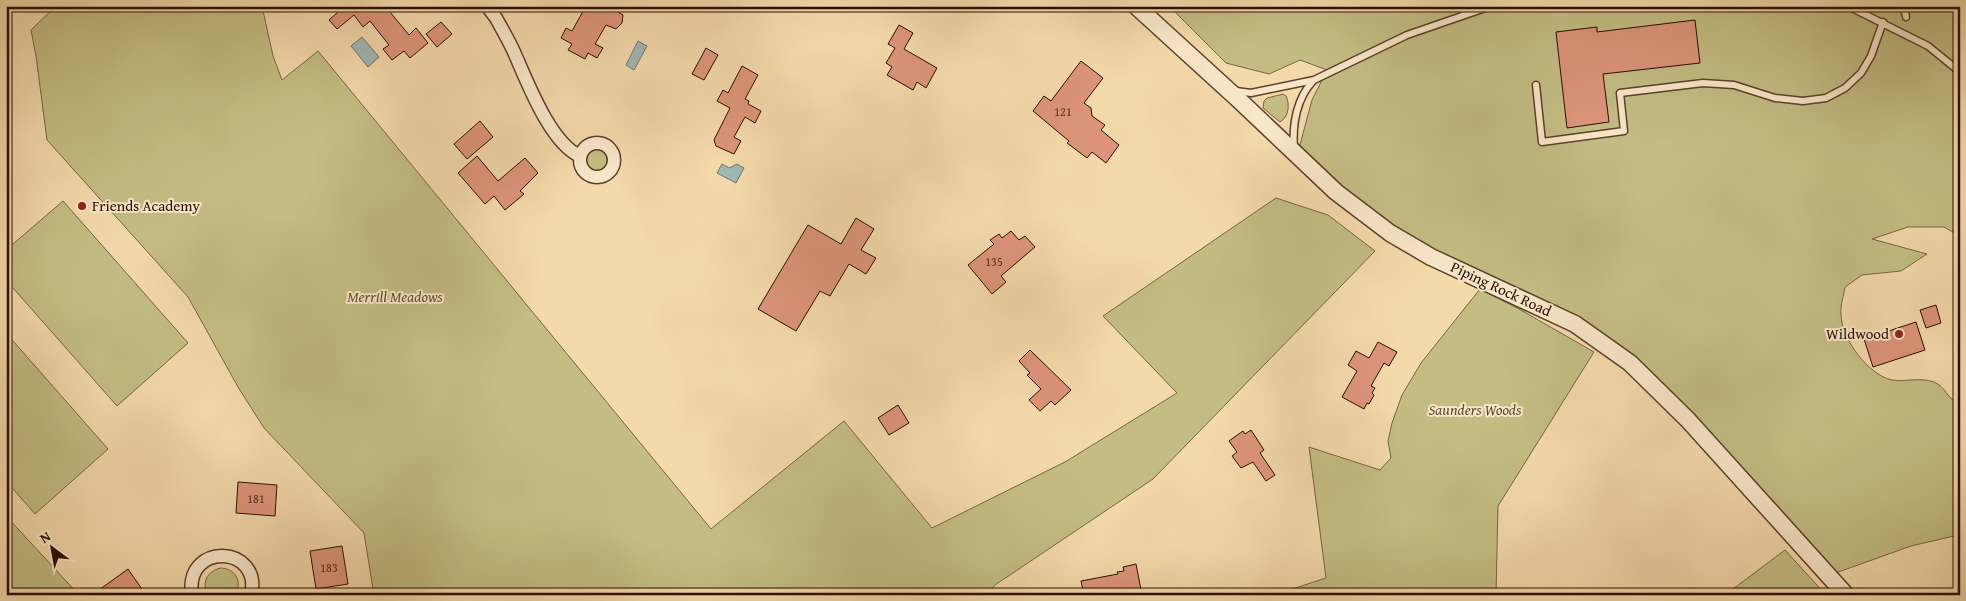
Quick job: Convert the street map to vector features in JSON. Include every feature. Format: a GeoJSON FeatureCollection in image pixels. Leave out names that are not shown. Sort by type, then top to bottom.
{"type":"FeatureCollection","features":[{"type":"Feature","properties":{"kind":"street"},"geometry":{"type":"LineString","coordinates":[[487,6],[496,18],[537,104],[556,134],[566,146],[580,156]]}},
{"type":"Feature","properties":{"kind":"street","name":"Piping Rock Road"},"geometry":{"type":"LineString","coordinates":[[1136,6],[1336,192],[1390,233],[1431,257],[1575,324],[1630,363],[1688,420],[1846,595]]}},
{"type":"Feature","properties":{"kind":"street"},"geometry":{"type":"LineString","coordinates":[[192,595],[191,584],[193,574],[199,565],[212,557],[227,555],[236,558],[250,573],[253,583],[251,595]]}},
{"type":"Feature","properties":{"kind":"lane"},"geometry":{"type":"LineString","coordinates":[[1226,88],[1251,93],[1314,80],[1407,35],[1491,6]]}},
{"type":"Feature","properties":{"kind":"lane"},"geometry":{"type":"LineString","coordinates":[[1848,6],[1928,46],[1960,72]]}},
{"type":"Feature","properties":{"kind":"lane"},"geometry":{"type":"LineString","coordinates":[[1904,6],[1906,17]]}},
{"type":"Feature","properties":{"kind":"lane"},"geometry":{"type":"LineString","coordinates":[[1536,84],[1542,142],[1624,131],[1620,93],[1703,83],[1734,86],[1776,98],[1803,101],[1826,98],[1844,88],[1861,73],[1872,56],[1883,22]]}},
{"type":"Feature","properties":{"kind":"lane"},"geometry":{"type":"LineString","coordinates":[[1295,153],[1294,124],[1301,97],[1314,80]]}},
{"type":"Feature","properties":{"kind":"green space","name":"Merrill Meadows"},"geometry":{"type":"Polygon","coordinates":[[[56,6],[262,6],[273,56],[282,80],[318,51],[711,529],[844,421],[932,528],[1065,462],[1177,393],[1103,316],[1276,198],[1328,215],[1375,251],[1153,479],[995,585],[987,595],[374,595],[364,533],[264,428],[238,387],[188,297],[47,140],[31,30],[56,6]]]}},
{"type":"Feature","properties":{"kind":"green space"},"geometry":{"type":"Polygon","coordinates":[[[1169,6],[1960,6],[1960,236],[1944,227],[1908,227],[1872,239],[1927,254],[1901,271],[1862,275],[1845,287],[1841,311],[1842,324],[1851,344],[1865,363],[1874,371],[1892,380],[1924,380],[1934,382],[1960,405],[1960,538],[1954,536],[1911,546],[1830,575],[1630,363],[1395,232],[1298,152],[1312,100],[1327,70],[1300,60],[1269,74],[1226,63],[1169,6]]]}},
{"type":"Feature","properties":{"kind":"green space"},"geometry":{"type":"Polygon","coordinates":[[[1283,94],[1287,99],[1288,110],[1280,122],[1263,108],[1264,101],[1267,98],[1283,94]]]}},
{"type":"Feature","properties":{"kind":"green space"},"geometry":{"type":"Polygon","coordinates":[[[597,148],[602,149],[608,155],[608,165],[602,171],[597,172],[592,171],[586,165],[585,160],[586,155],[592,149],[597,148]]]}},
{"type":"Feature","properties":{"kind":"green space"},"geometry":{"type":"Polygon","coordinates":[[[63,201],[188,343],[117,406],[6,280],[6,250],[63,201]]]}},
{"type":"Feature","properties":{"kind":"green space","name":"Saunders Woods"},"geometry":{"type":"Polygon","coordinates":[[[1480,289],[1594,352],[1498,506],[1496,595],[1274,595],[1326,578],[1309,447],[1380,470],[1391,458],[1388,441],[1402,395],[1421,363],[1480,289]]]}},
{"type":"Feature","properties":{"kind":"green space"},"geometry":{"type":"Polygon","coordinates":[[[6,333],[108,449],[35,514],[6,481],[6,333]]]}},
{"type":"Feature","properties":{"kind":"green space"},"geometry":{"type":"Polygon","coordinates":[[[6,516],[79,595],[6,595],[6,516]]]}},
{"type":"Feature","properties":{"kind":"green space"},"geometry":{"type":"Polygon","coordinates":[[[1785,550],[1826,595],[1725,595],[1785,550]]]}},
{"type":"Feature","properties":{"kind":"green space"},"geometry":{"type":"Polygon","coordinates":[[[220,568],[230,570],[236,576],[238,585],[235,595],[207,594],[205,582],[207,578],[212,572],[220,568]]]}},
{"type":"Feature","properties":{"kind":"water"},"geometry":{"type":"Polygon","coordinates":[[[362,37],[379,57],[368,67],[351,46],[362,37]]]}},
{"type":"Feature","properties":{"kind":"water"},"geometry":{"type":"Polygon","coordinates":[[[638,41],[647,46],[634,70],[626,65],[638,41]]]}},
{"type":"Feature","properties":{"kind":"water"},"geometry":{"type":"Polygon","coordinates":[[[722,164],[729,168],[737,164],[744,168],[736,183],[717,173],[722,164]]]}},
{"type":"Feature","properties":{"kind":"building"},"geometry":{"type":"Polygon","coordinates":[[[345,6],[385,6],[409,35],[416,28],[428,43],[410,58],[404,51],[392,60],[383,49],[389,45],[370,21],[363,27],[354,15],[337,29],[329,20],[345,6]]]}},
{"type":"Feature","properties":{"kind":"building"},"geometry":{"type":"Polygon","coordinates":[[[586,6],[608,6],[623,15],[622,23],[616,29],[606,25],[595,44],[603,48],[597,58],[588,53],[585,59],[568,50],[572,44],[561,38],[566,28],[572,31],[586,6]]]}},
{"type":"Feature","properties":{"kind":"building"},"geometry":{"type":"Polygon","coordinates":[[[1695,20],[1700,63],[1603,74],[1609,122],[1567,128],[1556,32],[1597,27],[1597,32],[1695,20]]]}},
{"type":"Feature","properties":{"kind":"building"},"geometry":{"type":"Polygon","coordinates":[[[441,22],[452,34],[437,47],[426,34],[441,22]]]}},
{"type":"Feature","properties":{"kind":"building"},"geometry":{"type":"Polygon","coordinates":[[[899,25],[913,33],[904,49],[937,68],[926,88],[917,82],[913,90],[887,75],[892,67],[886,63],[895,48],[888,44],[899,25]]]}},
{"type":"Feature","properties":{"kind":"building"},"geometry":{"type":"Polygon","coordinates":[[[706,48],[718,55],[704,80],[692,74],[706,48]]]}},
{"type":"Feature","properties":{"kind":"building"},"geometry":{"type":"Polygon","coordinates":[[[1081,61],[1103,78],[1084,103],[1091,108],[1092,116],[1105,125],[1101,130],[1119,145],[1106,163],[1092,152],[1087,158],[1067,143],[1069,141],[1033,111],[1044,96],[1051,101],[1081,61]]]}},
{"type":"Feature","properties":{"kind":"building"},"geometry":{"type":"Polygon","coordinates":[[[742,66],[758,75],[745,99],[749,101],[748,104],[761,111],[755,123],[745,117],[734,137],[741,141],[734,154],[716,146],[714,140],[730,108],[717,101],[723,90],[728,93],[742,66]]]}},
{"type":"Feature","properties":{"kind":"building"},"geometry":{"type":"Polygon","coordinates":[[[480,121],[493,137],[467,159],[454,144],[480,121]]]}},
{"type":"Feature","properties":{"kind":"building"},"geometry":{"type":"Polygon","coordinates":[[[477,156],[498,181],[525,158],[538,173],[520,191],[524,194],[505,210],[494,196],[485,204],[458,173],[477,156]]]}},
{"type":"Feature","properties":{"kind":"building"},"geometry":{"type":"Polygon","coordinates":[[[856,218],[874,229],[861,250],[876,258],[866,274],[849,264],[830,296],[820,291],[796,331],[758,309],[808,225],[841,244],[856,218]]]}},
{"type":"Feature","properties":{"kind":"building"},"geometry":{"type":"Polygon","coordinates":[[[1011,231],[1019,240],[1025,236],[1035,247],[1001,276],[1006,282],[992,294],[968,265],[994,244],[990,240],[999,234],[1002,238],[1011,231]]]}},
{"type":"Feature","properties":{"kind":"building"},"geometry":{"type":"Polygon","coordinates":[[[1936,305],[1941,323],[1926,328],[1920,310],[1936,305]]]}},
{"type":"Feature","properties":{"kind":"building","name":"Wildwood"},"geometry":{"type":"Polygon","coordinates":[[[1916,322],[1925,350],[1873,367],[1864,339],[1916,322]]]}},
{"type":"Feature","properties":{"kind":"building"},"geometry":{"type":"Polygon","coordinates":[[[1378,342],[1397,352],[1389,366],[1384,363],[1371,386],[1375,388],[1372,393],[1374,395],[1364,409],[1342,397],[1357,371],[1348,365],[1356,351],[1369,358],[1378,342]]]}},
{"type":"Feature","properties":{"kind":"building"},"geometry":{"type":"Polygon","coordinates":[[[1030,350],[1071,390],[1055,405],[1051,401],[1040,411],[1029,400],[1041,389],[1027,375],[1030,373],[1019,361],[1030,350]]]}},
{"type":"Feature","properties":{"kind":"building"},"geometry":{"type":"Polygon","coordinates":[[[898,405],[909,423],[889,435],[878,418],[898,405]]]}},
{"type":"Feature","properties":{"kind":"building"},"geometry":{"type":"Polygon","coordinates":[[[1251,430],[1264,450],[1260,453],[1275,475],[1266,481],[1253,462],[1241,468],[1232,456],[1237,452],[1229,441],[1243,431],[1245,434],[1251,430]]]}},
{"type":"Feature","properties":{"kind":"building"},"geometry":{"type":"Polygon","coordinates":[[[238,482],[277,485],[275,516],[236,513],[238,482]]]}},
{"type":"Feature","properties":{"kind":"building"},"geometry":{"type":"Polygon","coordinates":[[[342,546],[348,584],[316,589],[310,551],[342,546]]]}},
{"type":"Feature","properties":{"kind":"building"},"geometry":{"type":"Polygon","coordinates":[[[1136,564],[1142,595],[1084,595],[1081,581],[1118,574],[1117,572],[1124,571],[1123,567],[1136,564]]]}},
{"type":"Feature","properties":{"kind":"building"},"geometry":{"type":"Polygon","coordinates":[[[128,569],[146,595],[92,595],[128,569]]]}},
{"type":"Feature","properties":{"kind":"place","name":"Friends Academy"},"geometry":{"type":"Point","coordinates":[82,206]}},
{"type":"Feature","properties":{"kind":"place","name":"Wildwood"},"geometry":{"type":"Point","coordinates":[1899,334]}}]}
